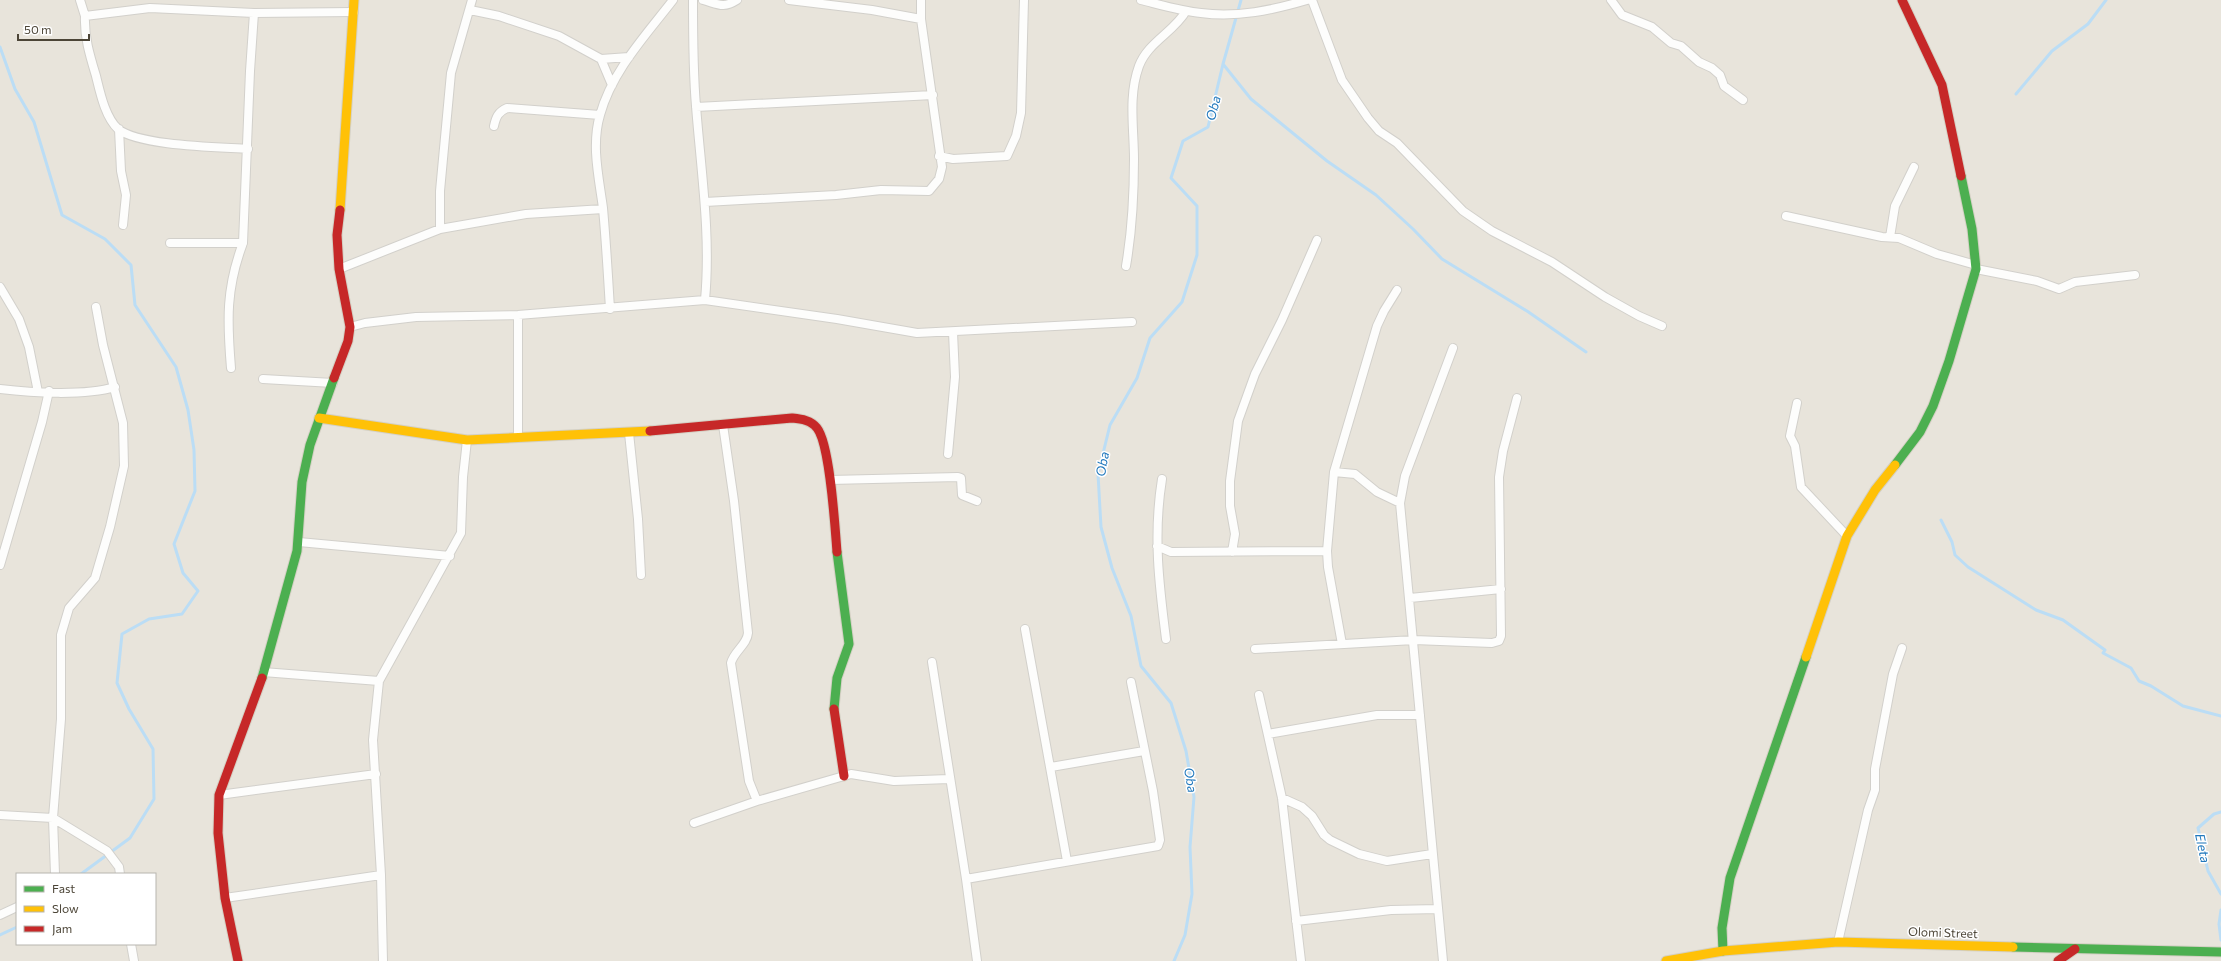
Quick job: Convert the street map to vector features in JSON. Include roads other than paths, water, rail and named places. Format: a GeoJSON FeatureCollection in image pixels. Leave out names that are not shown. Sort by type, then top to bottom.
{"type":"FeatureCollection","features":[{"type":"Feature","properties":{"kind":"street"},"geometry":{"type":"LineString","coordinates":[[80,0],[85,16],[84,32],[100,93],[111,120],[119,129],[133,136],[152,140],[248,149]]}},
{"type":"Feature","properties":{"kind":"street"},"geometry":{"type":"LineString","coordinates":[[238,961],[225,898],[218,834],[219,795],[228,766],[250,716],[263,672],[299,542],[302,482],[310,445],[348,341],[350,327],[339,269],[337,235],[342,196],[354,0]]}},
{"type":"Feature","properties":{"kind":"street"},"geometry":{"type":"LineString","coordinates":[[440,229],[440,191],[451,73],[472,0]]}},
{"type":"Feature","properties":{"kind":"street"},"geometry":{"type":"LineString","coordinates":[[610,308],[603,209],[596,140],[600,115],[612,85],[629,57],[673,0]]}},
{"type":"Feature","properties":{"kind":"street"},"geometry":{"type":"LineString","coordinates":[[693,0],[696,107],[705,202],[707,258],[705,300]]}},
{"type":"Feature","properties":{"kind":"street"},"geometry":{"type":"LineString","coordinates":[[703,0],[723,6],[729,5],[737,0]]}},
{"type":"Feature","properties":{"kind":"street"},"geometry":{"type":"LineString","coordinates":[[790,0],[872,10],[921,19]]}},
{"type":"Feature","properties":{"kind":"street"},"geometry":{"type":"LineString","coordinates":[[705,202],[836,195],[882,190],[929,191],[939,179],[942,167],[939,156],[933,95],[921,19],[921,0]]}},
{"type":"Feature","properties":{"kind":"street"},"geometry":{"type":"LineString","coordinates":[[939,156],[953,159],[1007,156],[1016,136],[1021,113],[1024,0]]}},
{"type":"Feature","properties":{"kind":"street"},"geometry":{"type":"LineString","coordinates":[[1141,0],[1186,11],[1218,14],[1275,10],[1307,0]]}},
{"type":"Feature","properties":{"kind":"street"},"geometry":{"type":"LineString","coordinates":[[1312,0],[1342,80],[1368,118],[1379,132],[1397,143],[1463,211],[1492,231],[1552,262],[1612,301],[1662,326]]}},
{"type":"Feature","properties":{"kind":"street"},"geometry":{"type":"LineString","coordinates":[[1611,0],[1622,15],[1652,27],[1671,43],[1682,46],[1699,62],[1712,68],[1720,75],[1724,86],[1743,100]]}},
{"type":"Feature","properties":{"kind":"street"},"geometry":{"type":"LineString","coordinates":[[1723,950],[1722,922],[1724,901],[1738,851],[1772,758],[1847,536],[1875,490],[1920,432],[1933,406],[1950,361],[1976,267],[1972,229],[1942,85],[1902,0]]}},
{"type":"Feature","properties":{"kind":"street"},"geometry":{"type":"LineString","coordinates":[[85,16],[150,8],[254,14],[354,12]]}},
{"type":"Feature","properties":{"kind":"street"},"geometry":{"type":"LineString","coordinates":[[470,10],[498,16],[559,36],[601,59],[629,57]]}},
{"type":"Feature","properties":{"kind":"street"},"geometry":{"type":"LineString","coordinates":[[1126,266],[1131,233],[1133,183],[1133,90],[1139,66],[1150,47],[1182,18],[1186,11]]}},
{"type":"Feature","properties":{"kind":"street"},"geometry":{"type":"LineString","coordinates":[[231,368],[227,323],[231,282],[235,262],[243,243],[250,71],[254,14]]}},
{"type":"Feature","properties":{"kind":"street"},"geometry":{"type":"LineString","coordinates":[[601,59],[612,85]]}},
{"type":"Feature","properties":{"kind":"street"},"geometry":{"type":"LineString","coordinates":[[696,107],[933,95]]}},
{"type":"Feature","properties":{"kind":"street"},"geometry":{"type":"LineString","coordinates":[[494,126],[496,118],[501,111],[507,108],[600,115]]}},
{"type":"Feature","properties":{"kind":"street"},"geometry":{"type":"LineString","coordinates":[[119,129],[121,171],[126,195],[123,225]]}},
{"type":"Feature","properties":{"kind":"street"},"geometry":{"type":"LineString","coordinates":[[1890,237],[1895,206],[1914,167]]}},
{"type":"Feature","properties":{"kind":"street"},"geometry":{"type":"LineString","coordinates":[[339,269],[440,229],[526,214],[603,209]]}},
{"type":"Feature","properties":{"kind":"street"},"geometry":{"type":"LineString","coordinates":[[1786,216],[1899,238],[1937,254],[1976,267],[2059,289],[2075,282],[2135,275]]}},
{"type":"Feature","properties":{"kind":"street"},"geometry":{"type":"LineString","coordinates":[[1232,552],[1235,534],[1230,506],[1230,481],[1238,421],[1255,374],[1282,320],[1317,240]]}},
{"type":"Feature","properties":{"kind":"street"},"geometry":{"type":"LineString","coordinates":[[170,243],[243,243]]}},
{"type":"Feature","properties":{"kind":"street"},"geometry":{"type":"LineString","coordinates":[[1,289],[19,319],[29,347],[38,392]]}},
{"type":"Feature","properties":{"kind":"street"},"geometry":{"type":"LineString","coordinates":[[1342,644],[1328,567],[1327,551],[1334,472],[1377,326],[1397,290]]}},
{"type":"Feature","properties":{"kind":"street"},"geometry":{"type":"LineString","coordinates":[[350,327],[365,323],[416,317],[518,314],[705,300],[814,315],[917,333],[1132,322]]}},
{"type":"Feature","properties":{"kind":"street"},"geometry":{"type":"LineString","coordinates":[[55,873],[53,818],[61,719],[61,635],[69,608],[95,578],[110,527],[124,466],[123,423],[103,345],[96,307]]}},
{"type":"Feature","properties":{"kind":"street"},"geometry":{"type":"LineString","coordinates":[[518,314],[518,438]]}},
{"type":"Feature","properties":{"kind":"street"},"geometry":{"type":"LineString","coordinates":[[948,454],[955,377],[953,332]]}},
{"type":"Feature","properties":{"kind":"street"},"geometry":{"type":"LineString","coordinates":[[1443,961],[1400,503],[1407,469],[1453,348]]}},
{"type":"Feature","properties":{"kind":"street"},"geometry":{"type":"LineString","coordinates":[[263,380],[333,383]]}},
{"type":"Feature","properties":{"kind":"street"},"geometry":{"type":"LineString","coordinates":[[0,389],[38,392],[103,391],[115,387]]}},
{"type":"Feature","properties":{"kind":"street"},"geometry":{"type":"LineString","coordinates":[[0,565],[42,422],[48,391]]}},
{"type":"Feature","properties":{"kind":"street"},"geometry":{"type":"LineString","coordinates":[[1255,649],[1414,640],[1492,643],[1499,641],[1501,636],[1501,589],[1499,477],[1517,398]]}},
{"type":"Feature","properties":{"kind":"street"},"geometry":{"type":"LineString","coordinates":[[1797,403],[1790,436],[1795,446],[1801,487],[1847,536]]}},
{"type":"Feature","properties":{"kind":"street"},"geometry":{"type":"LineString","coordinates":[[320,418],[467,440],[629,433],[792,418],[804,419],[815,424],[822,433],[825,446],[844,608],[849,634],[849,644],[834,690],[834,706],[844,776]]}},
{"type":"Feature","properties":{"kind":"street"},"geometry":{"type":"LineString","coordinates":[[723,425],[734,501],[748,632],[747,639],[733,656],[731,663],[749,781],[757,801]]}},
{"type":"Feature","properties":{"kind":"street"},"geometry":{"type":"LineString","coordinates":[[629,433],[638,519],[641,575]]}},
{"type":"Feature","properties":{"kind":"street"},"geometry":{"type":"LineString","coordinates":[[383,961],[381,875],[373,740],[379,681],[450,556],[461,533],[467,440]]}},
{"type":"Feature","properties":{"kind":"street"},"geometry":{"type":"LineString","coordinates":[[1334,472],[1355,474],[1377,492],[1400,503]]}},
{"type":"Feature","properties":{"kind":"street"},"geometry":{"type":"LineString","coordinates":[[830,480],[958,477],[961,478],[962,495],[977,501]]}},
{"type":"Feature","properties":{"kind":"street"},"geometry":{"type":"LineString","coordinates":[[1162,479],[1158,508],[1157,546],[1166,639]]}},
{"type":"Feature","properties":{"kind":"street"},"geometry":{"type":"LineString","coordinates":[[299,542],[450,556]]}},
{"type":"Feature","properties":{"kind":"street"},"geometry":{"type":"LineString","coordinates":[[1157,546],[1171,552],[1327,551]]}},
{"type":"Feature","properties":{"kind":"street"},"geometry":{"type":"LineString","coordinates":[[1410,598],[1501,589]]}},
{"type":"Feature","properties":{"kind":"street"},"geometry":{"type":"LineString","coordinates":[[1025,629],[1067,861]]}},
{"type":"Feature","properties":{"kind":"street"},"geometry":{"type":"LineString","coordinates":[[1838,942],[1868,810],[1875,790],[1875,769],[1893,674],[1902,648]]}},
{"type":"Feature","properties":{"kind":"street"},"geometry":{"type":"LineString","coordinates":[[932,662],[949,779],[966,879],[977,961]]}},
{"type":"Feature","properties":{"kind":"street"},"geometry":{"type":"LineString","coordinates":[[263,672],[379,681]]}},
{"type":"Feature","properties":{"kind":"street"},"geometry":{"type":"LineString","coordinates":[[966,879],[1158,846],[1160,840],[1153,790],[1131,682]]}},
{"type":"Feature","properties":{"kind":"street"},"geometry":{"type":"LineString","coordinates":[[1259,696],[1282,798],[1301,961]]}},
{"type":"Feature","properties":{"kind":"street"},"geometry":{"type":"LineString","coordinates":[[1268,734],[1377,715],[1420,715]]}},
{"type":"Feature","properties":{"kind":"street"},"geometry":{"type":"LineString","coordinates":[[1051,767],[1144,751]]}},
{"type":"Feature","properties":{"kind":"street"},"geometry":{"type":"LineString","coordinates":[[219,795],[376,774]]}},
{"type":"Feature","properties":{"kind":"street"},"geometry":{"type":"LineString","coordinates":[[694,823],[757,801],[851,774],[894,781],[949,779]]}},
{"type":"Feature","properties":{"kind":"street"},"geometry":{"type":"LineString","coordinates":[[1282,798],[1302,807],[1312,816],[1324,835],[1330,840],[1359,854],[1387,861],[1432,854]]}},
{"type":"Feature","properties":{"kind":"street"},"geometry":{"type":"LineString","coordinates":[[0,815],[53,818],[107,851],[120,871]]}},
{"type":"Feature","properties":{"kind":"street"},"geometry":{"type":"LineString","coordinates":[[225,898],[381,875]]}},
{"type":"Feature","properties":{"kind":"street"},"geometry":{"type":"LineString","coordinates":[[0,915],[16,907]]}},
{"type":"Feature","properties":{"kind":"street"},"geometry":{"type":"LineString","coordinates":[[1296,921],[1391,910],[1438,909]]}},
{"type":"Feature","properties":{"kind":"street","name":"Olomi Street"},"geometry":{"type":"LineString","coordinates":[[1666,961],[1723,950],[1838,942],[2221,952]]}},
{"type":"Feature","properties":{"kind":"street"},"geometry":{"type":"LineString","coordinates":[[131,945],[134,961]]}},
{"type":"Feature","properties":{"kind":"street"},"geometry":{"type":"LineString","coordinates":[[2058,961],[2075,949]]}},
{"type":"Feature","properties":{"kind":"waterway","name":"Oba"},"geometry":{"type":"LineString","coordinates":[[1174,961],[1185,935],[1192,894],[1190,847],[1194,797],[1186,751],[1171,703],[1141,666],[1131,616],[1112,568],[1101,527],[1098,474],[1110,425],[1137,378],[1150,338],[1182,302],[1197,255],[1197,206],[1171,178],[1183,141],[1208,127],[1223,64],[1241,0]]}},
{"type":"Feature","properties":{"kind":"waterway"},"geometry":{"type":"LineString","coordinates":[[2016,94],[2052,51],[2088,24],[2106,0]]}},
{"type":"Feature","properties":{"kind":"waterway"},"geometry":{"type":"LineString","coordinates":[[0,47],[15,89],[34,122],[62,215],[105,239],[131,265],[135,305],[176,367],[188,410],[194,450],[195,491],[174,544],[183,573],[198,591],[182,614],[149,619],[122,634],[117,683],[129,709],[153,749],[154,799],[130,838],[82,873]]}},
{"type":"Feature","properties":{"kind":"waterway"},"geometry":{"type":"LineString","coordinates":[[1223,64],[1251,99],[1327,161],[1376,195],[1413,229],[1442,259],[1527,311],[1586,352]]}},
{"type":"Feature","properties":{"kind":"waterway"},"geometry":{"type":"LineString","coordinates":[[1941,520],[1952,542],[1955,555],[1968,567],[2036,610],[2063,620],[2105,650],[2103,653],[2131,668],[2139,681],[2151,686],[2183,706],[2221,716]]}},
{"type":"Feature","properties":{"kind":"waterway","name":"Eleta"},"geometry":{"type":"LineString","coordinates":[[2221,812],[2214,814],[2198,828],[2208,871],[2221,894]]}},
{"type":"Feature","properties":{"kind":"waterway","name":"Eleta"},"geometry":{"type":"LineString","coordinates":[[2221,910],[2219,924],[2221,940]]}},
{"type":"Feature","properties":{"kind":"waterway"},"geometry":{"type":"LineString","coordinates":[[0,935],[16,927]]}}]}
